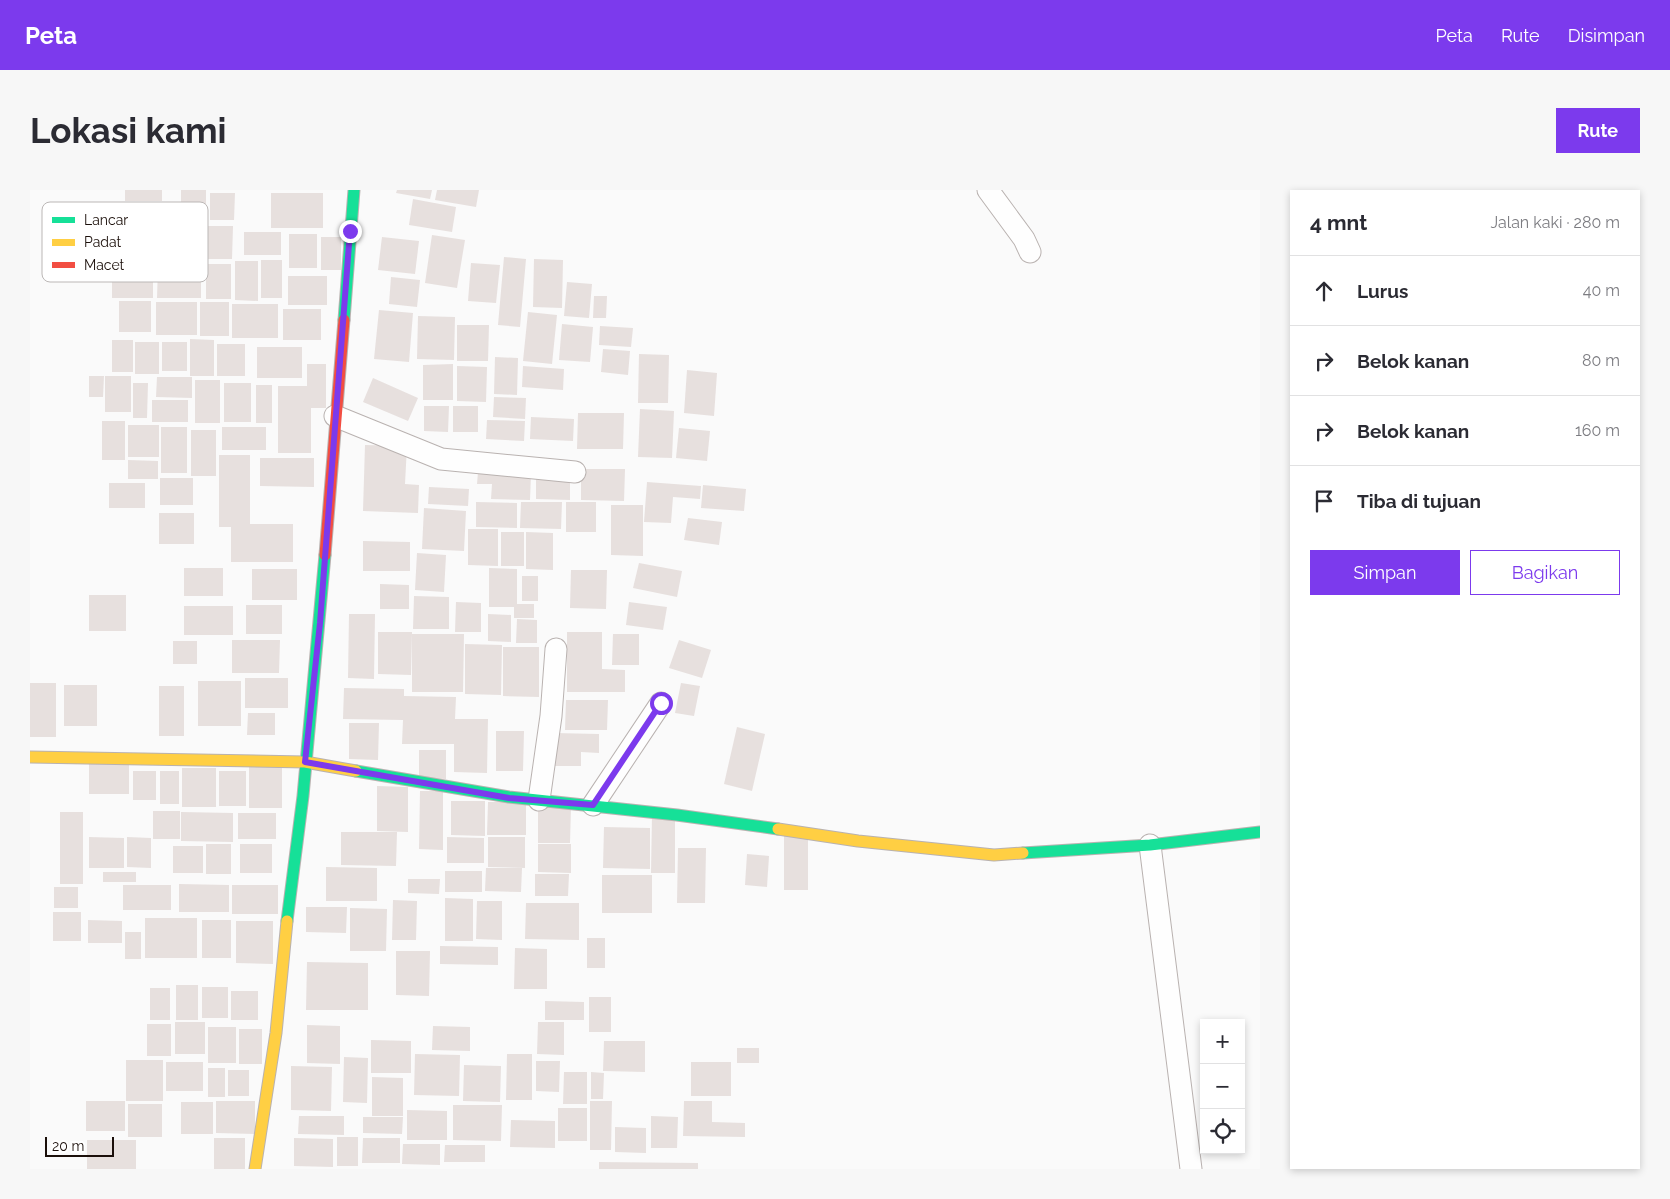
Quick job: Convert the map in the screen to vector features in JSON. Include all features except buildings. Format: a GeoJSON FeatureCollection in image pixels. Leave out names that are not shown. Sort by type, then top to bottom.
{"type":"FeatureCollection","features":[{"type":"Feature","properties":{"kind":"street"},"geometry":{"type":"LineString","coordinates":[[255,1169],[276,1033],[283,949],[320,623],[354,190]]}},
{"type":"Feature","properties":{"kind":"street"},"geometry":{"type":"LineString","coordinates":[[988,190],[1024,239],[1030,252]]}},
{"type":"Feature","properties":{"kind":"street"},"geometry":{"type":"LineString","coordinates":[[335,416],[441,459],[575,472]]}},
{"type":"Feature","properties":{"kind":"street"},"geometry":{"type":"LineString","coordinates":[[539,800],[551,716],[556,649]]}},
{"type":"Feature","properties":{"kind":"street"},"geometry":{"type":"LineString","coordinates":[[593,805],[661,703]]}},
{"type":"Feature","properties":{"kind":"street"},"geometry":{"type":"LineString","coordinates":[[30,757],[305,762],[509,798],[677,814],[858,842],[994,856],[1150,845],[1260,832]]}},
{"type":"Feature","properties":{"kind":"street"},"geometry":{"type":"LineString","coordinates":[[1150,845],[1191,1169]]}},
{"type":"Feature","properties":{"kind":"traffic: fast"},"geometry":{"type":"LineString","coordinates":[[344,320],[354,190]]}},
{"type":"Feature","properties":{"kind":"traffic: fast"},"geometry":{"type":"LineString","coordinates":[[287,921],[303,796],[325,555]]}},
{"type":"Feature","properties":{"kind":"traffic: fast"},"geometry":{"type":"LineString","coordinates":[[356,771],[509,797],[677,815],[778,829]]}},
{"type":"Feature","properties":{"kind":"traffic: fast"},"geometry":{"type":"LineString","coordinates":[[1023,853],[1150,845],[1260,832]]}},
{"type":"Feature","properties":{"kind":"traffic: slow"},"geometry":{"type":"LineString","coordinates":[[30,757],[305,762],[356,771]]}},
{"type":"Feature","properties":{"kind":"traffic: slow"},"geometry":{"type":"LineString","coordinates":[[778,829],[858,841],[994,855],[1023,853]]}},
{"type":"Feature","properties":{"kind":"traffic: slow"},"geometry":{"type":"LineString","coordinates":[[255,1169],[276,1033],[287,921]]}},
{"type":"Feature","properties":{"kind":"traffic: jam"},"geometry":{"type":"LineString","coordinates":[[325,555],[344,320]]}},
{"type":"Feature","properties":{"kind":"route"},"geometry":{"type":"LineString","coordinates":[[350,231],[320,623],[305,762],[509,798],[593,805],[661,703]]}}]}
